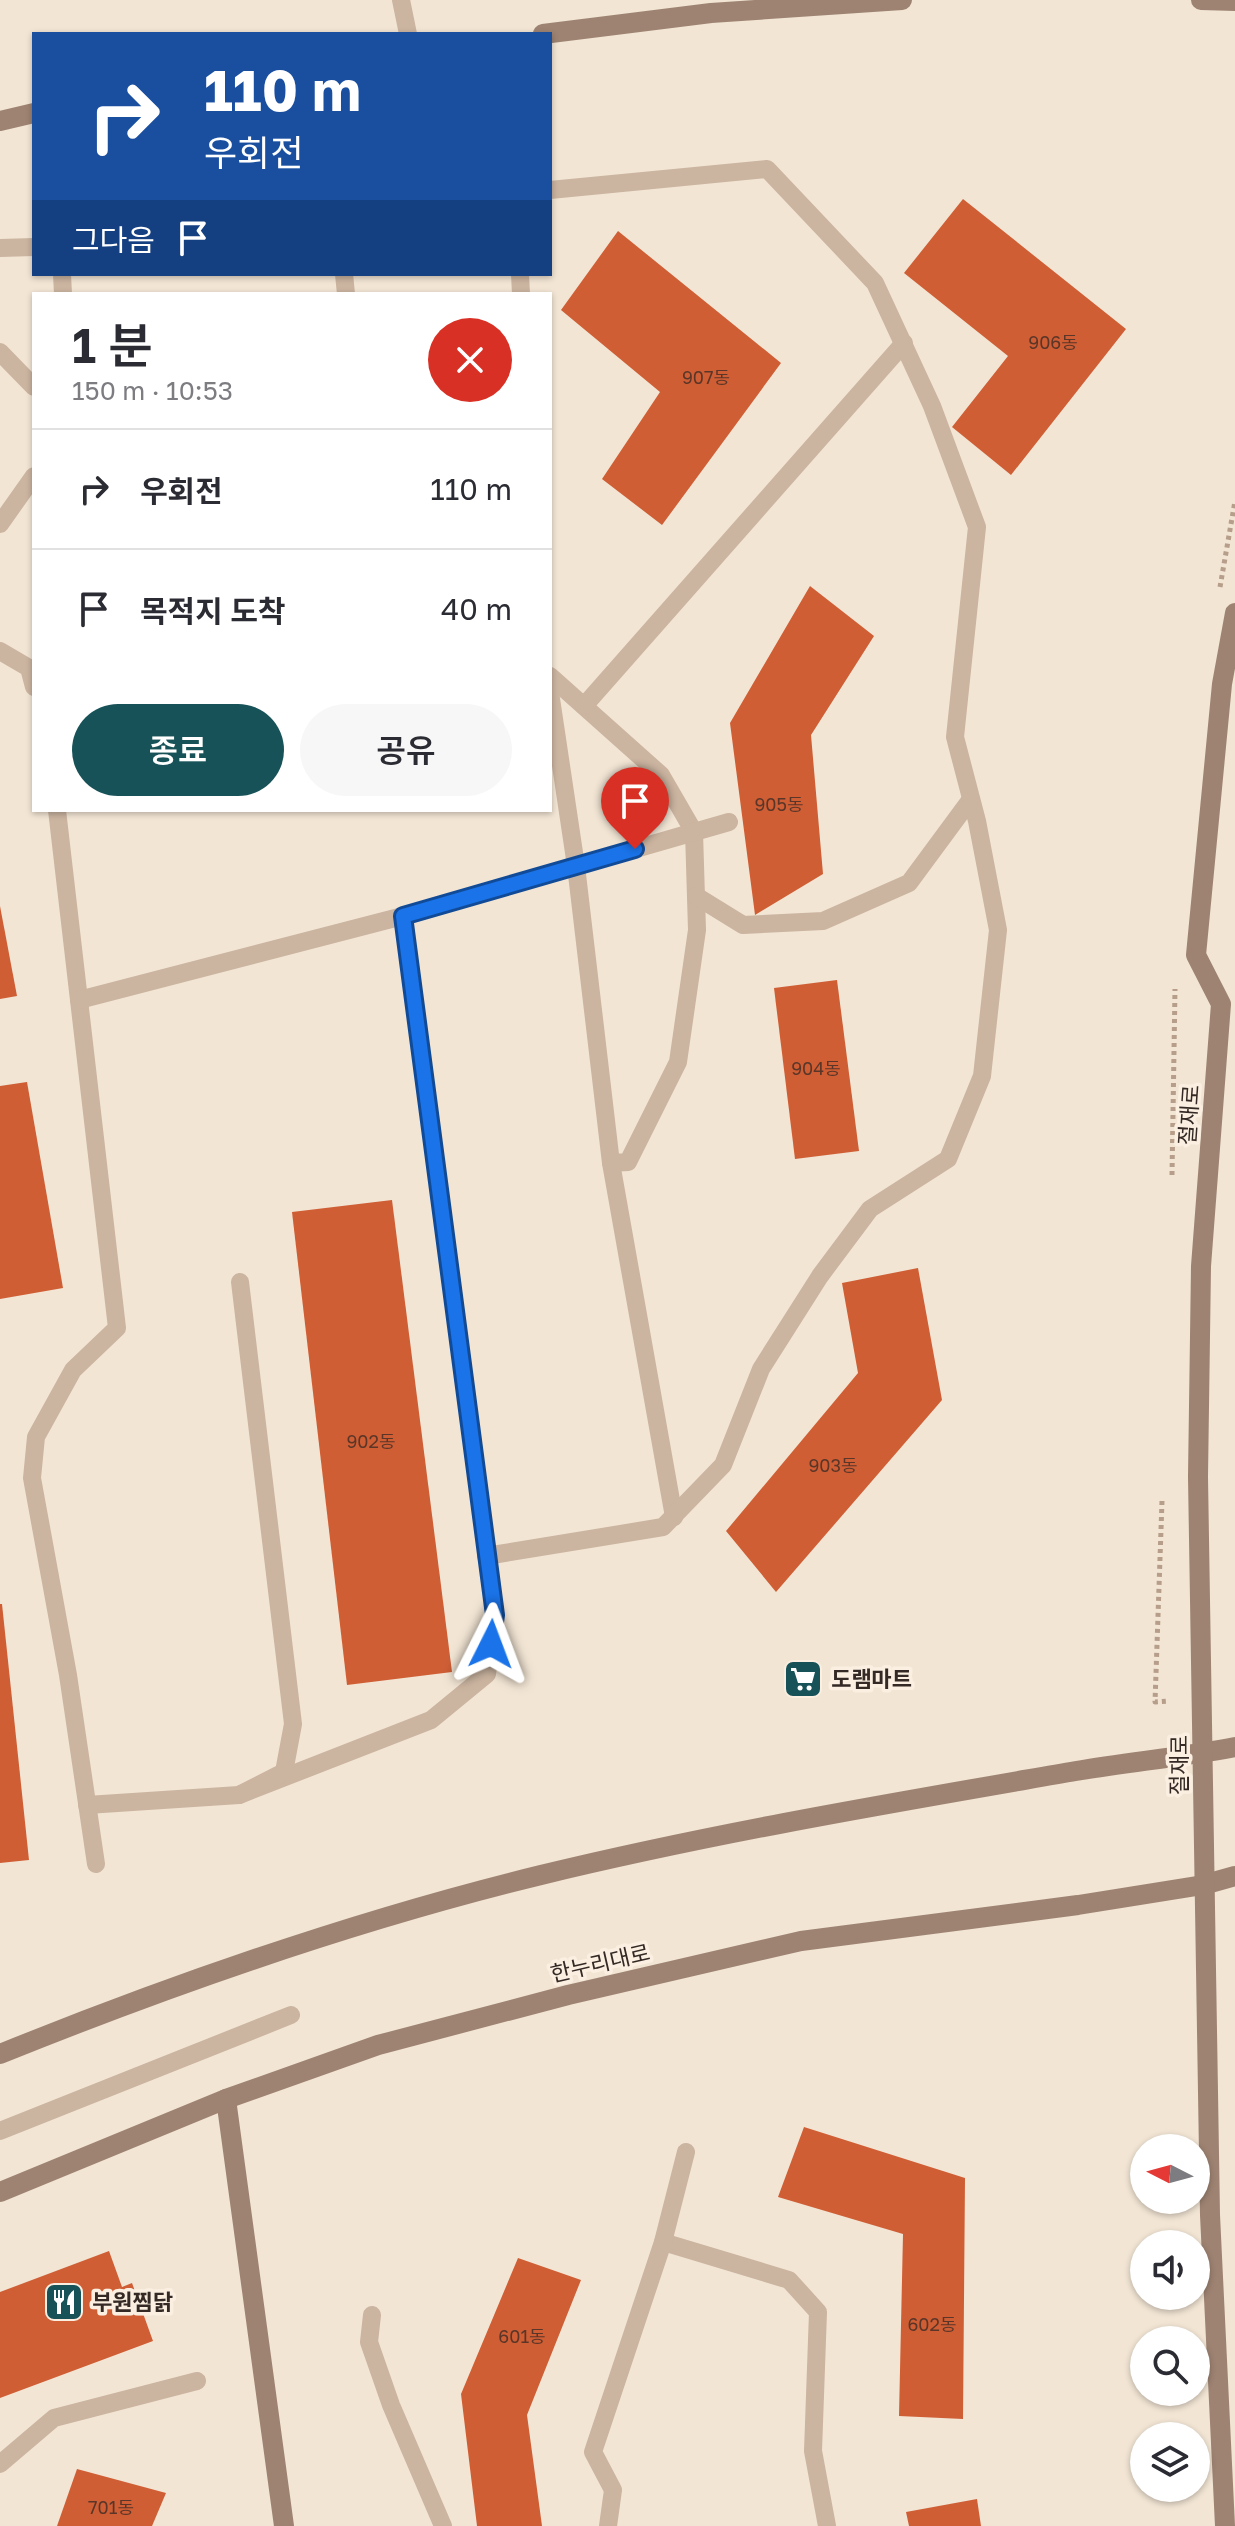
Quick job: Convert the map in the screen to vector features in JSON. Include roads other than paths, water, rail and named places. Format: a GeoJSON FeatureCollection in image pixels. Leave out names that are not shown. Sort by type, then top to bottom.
{"type":"FeatureCollection","features":[{"type":"Feature","properties":{"kind":"street"},"geometry":{"type":"LineString","coordinates":[[552,33],[711,13],[902,0]]}},
{"type":"Feature","properties":{"kind":"street"},"geometry":{"type":"LineString","coordinates":[[1201,0],[1235,1]]}},
{"type":"Feature","properties":{"kind":"street"},"geometry":{"type":"LineString","coordinates":[[0,121],[32,113]]}},
{"type":"Feature","properties":{"kind":"street","name":"절재로"},"geometry":{"type":"LineString","coordinates":[[1225,2526],[1210,2215],[1198,1477],[1201,1266],[1228,996],[1196,955],[1222,684],[1235,613]]}},
{"type":"Feature","properties":{"kind":"street"},"geometry":{"type":"LineString","coordinates":[[0,2054],[128,2002],[319,1936],[541,1875],[796,1821],[1235,1747]]}},
{"type":"Feature","properties":{"kind":"street","name":"한누리대로"},"geometry":{"type":"LineString","coordinates":[[0,2192],[226,2099],[378,2045],[568,1995],[801,1941],[1078,1905],[1203,1885],[1235,1876]]}},
{"type":"Feature","properties":{"kind":"street"},"geometry":{"type":"LineString","coordinates":[[226,2099],[284,2526]]}},
{"type":"Feature","properties":{"kind":"lane"},"geometry":{"type":"LineString","coordinates":[[401,0],[408,32]]}},
{"type":"Feature","properties":{"kind":"lane"},"geometry":{"type":"LineString","coordinates":[[486,1556],[663,1527],[723,1465],[761,1369],[820,1276],[870,1209],[948,1159],[982,1076],[998,930],[955,737],[977,527],[932,406],[875,283],[767,169],[552,190]]}},
{"type":"Feature","properties":{"kind":"lane"},"geometry":{"type":"LineString","coordinates":[[0,248],[32,247]]}},
{"type":"Feature","properties":{"kind":"lane"},"geometry":{"type":"LineString","coordinates":[[584,706],[904,343]]}},
{"type":"Feature","properties":{"kind":"lane"},"geometry":{"type":"LineString","coordinates":[[0,352],[32,385]]}},
{"type":"Feature","properties":{"kind":"lane"},"geometry":{"type":"LineString","coordinates":[[0,524],[32,479]]}},
{"type":"Feature","properties":{"kind":"lane"},"geometry":{"type":"LineString","coordinates":[[0,651],[29,668],[32,679]]}},
{"type":"Feature","properties":{"kind":"lane"},"geometry":{"type":"LineString","coordinates":[[552,678],[661,775],[694,832],[697,930],[678,1062],[628,1162],[611,1163]]}},
{"type":"Feature","properties":{"kind":"lane"},"geometry":{"type":"LineString","coordinates":[[552,705],[576,866],[611,1163],[674,1517]]}},
{"type":"Feature","properties":{"kind":"lane"},"geometry":{"type":"LineString","coordinates":[[696,896],[743,925],[823,921],[909,883],[971,799]]}},
{"type":"Feature","properties":{"kind":"lane"},"geometry":{"type":"LineString","coordinates":[[57,812],[117,1328],[73,1370],[36,1437],[32,1478],[68,1675],[96,1864]]}},
{"type":"Feature","properties":{"kind":"lane"},"geometry":{"type":"LineString","coordinates":[[79,1000],[403,916],[729,822]]}},
{"type":"Feature","properties":{"kind":"lane"},"geometry":{"type":"LineString","coordinates":[[87,1805],[239,1795],[431,1720],[487,1674],[495,1615],[403,916]]}},
{"type":"Feature","properties":{"kind":"lane"},"geometry":{"type":"LineString","coordinates":[[239,1795],[284,1772],[293,1724],[240,1282]]}},
{"type":"Feature","properties":{"kind":"lane"},"geometry":{"type":"LineString","coordinates":[[0,2131],[291,2015]]}},
{"type":"Feature","properties":{"kind":"lane"},"geometry":{"type":"LineString","coordinates":[[608,2526],[613,2490],[593,2452],[663,2242],[686,2152]]}},
{"type":"Feature","properties":{"kind":"lane"},"geometry":{"type":"LineString","coordinates":[[663,2242],[789,2280],[818,2312],[813,2451],[827,2526]]}},
{"type":"Feature","properties":{"kind":"lane"},"geometry":{"type":"LineString","coordinates":[[372,2315],[369,2342],[391,2405],[443,2526]]}},
{"type":"Feature","properties":{"kind":"lane"},"geometry":{"type":"LineString","coordinates":[[0,2464],[54,2418],[197,2381]]}},
{"type":"Feature","properties":{"kind":"place","name":"도램마트"},"geometry":{"type":"Point","coordinates":[803,1679]}},
{"type":"Feature","properties":{"kind":"place","name":"부원찜닭"},"geometry":{"type":"Point","coordinates":[64,2302]}}]}
